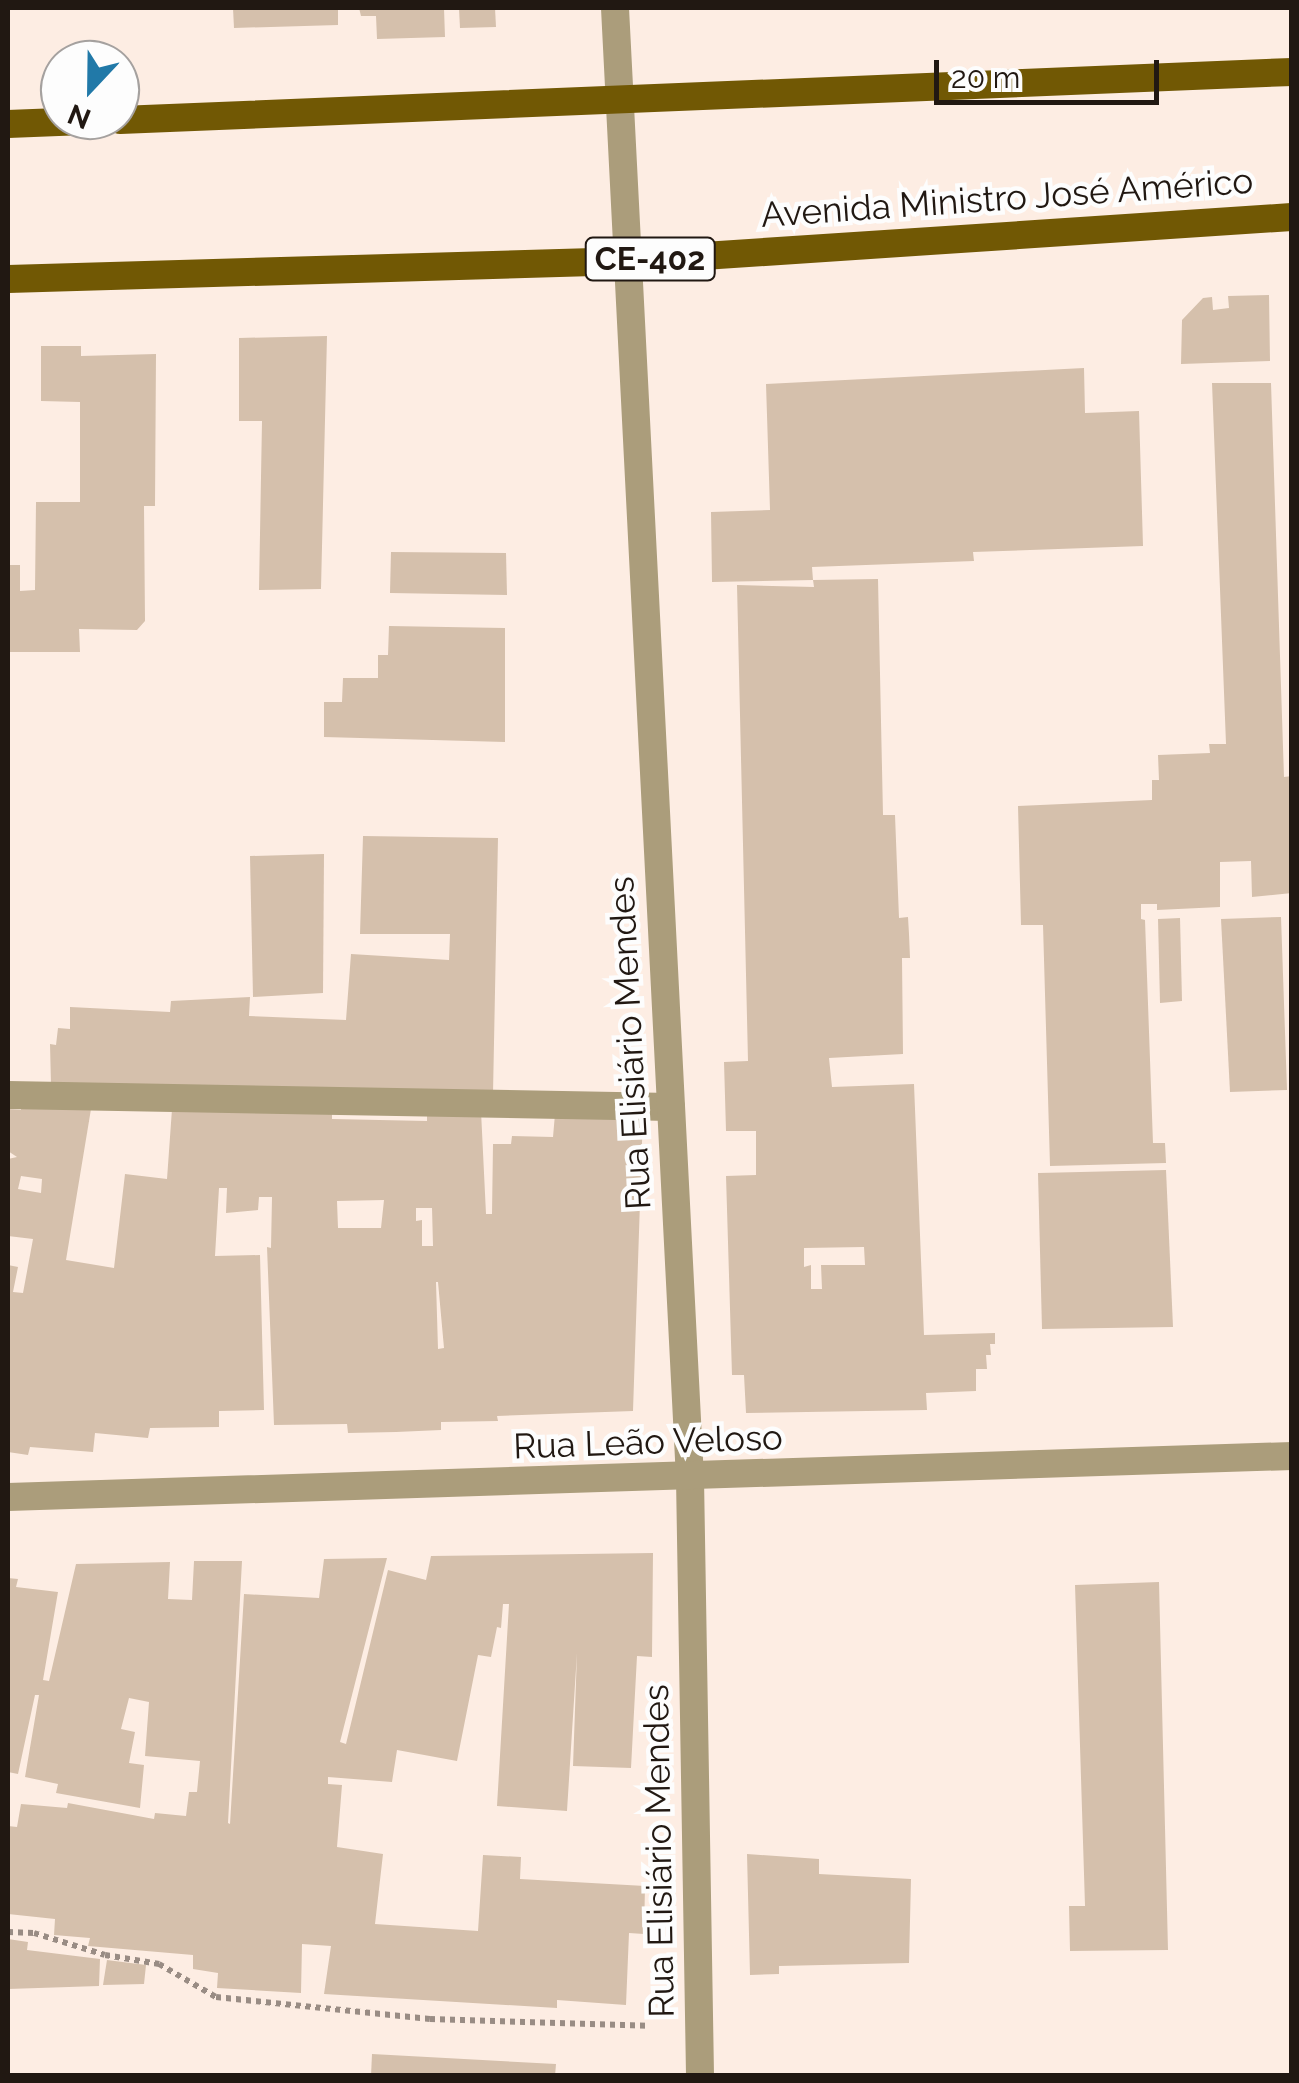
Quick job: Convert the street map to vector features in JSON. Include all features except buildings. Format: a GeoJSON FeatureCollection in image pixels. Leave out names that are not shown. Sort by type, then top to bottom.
{"type":"FeatureCollection","features":[{"type":"Feature","properties":{"kind":"main road"},"geometry":{"type":"LineString","coordinates":[[140,119],[1292,72]]}},
{"type":"Feature","properties":{"kind":"main road"},"geometry":{"type":"LineString","coordinates":[[8,124],[40,123]]}},
{"type":"Feature","properties":{"kind":"main road","name":"Avenida Ministro José Américo"},"geometry":{"type":"LineString","coordinates":[[8,279],[628,260],[1292,217]]}},
{"type":"Feature","properties":{"kind":"street","name":"Rua Elisiário Mendes"},"geometry":{"type":"LineString","coordinates":[[615,8],[690,1478],[700,2076]]}},
{"type":"Feature","properties":{"kind":"street"},"geometry":{"type":"LineString","coordinates":[[8,1094],[671,1107]]}},
{"type":"Feature","properties":{"kind":"street","name":"Rua Leão Veloso"},"geometry":{"type":"LineString","coordinates":[[8,1497],[1292,1456]]}},
{"type":"Feature","properties":{"kind":"path"},"geometry":{"type":"LineString","coordinates":[[8,1932],[34,1933],[104,1955],[159,1964],[216,1998],[430,2018],[699,2028]]}}]}
